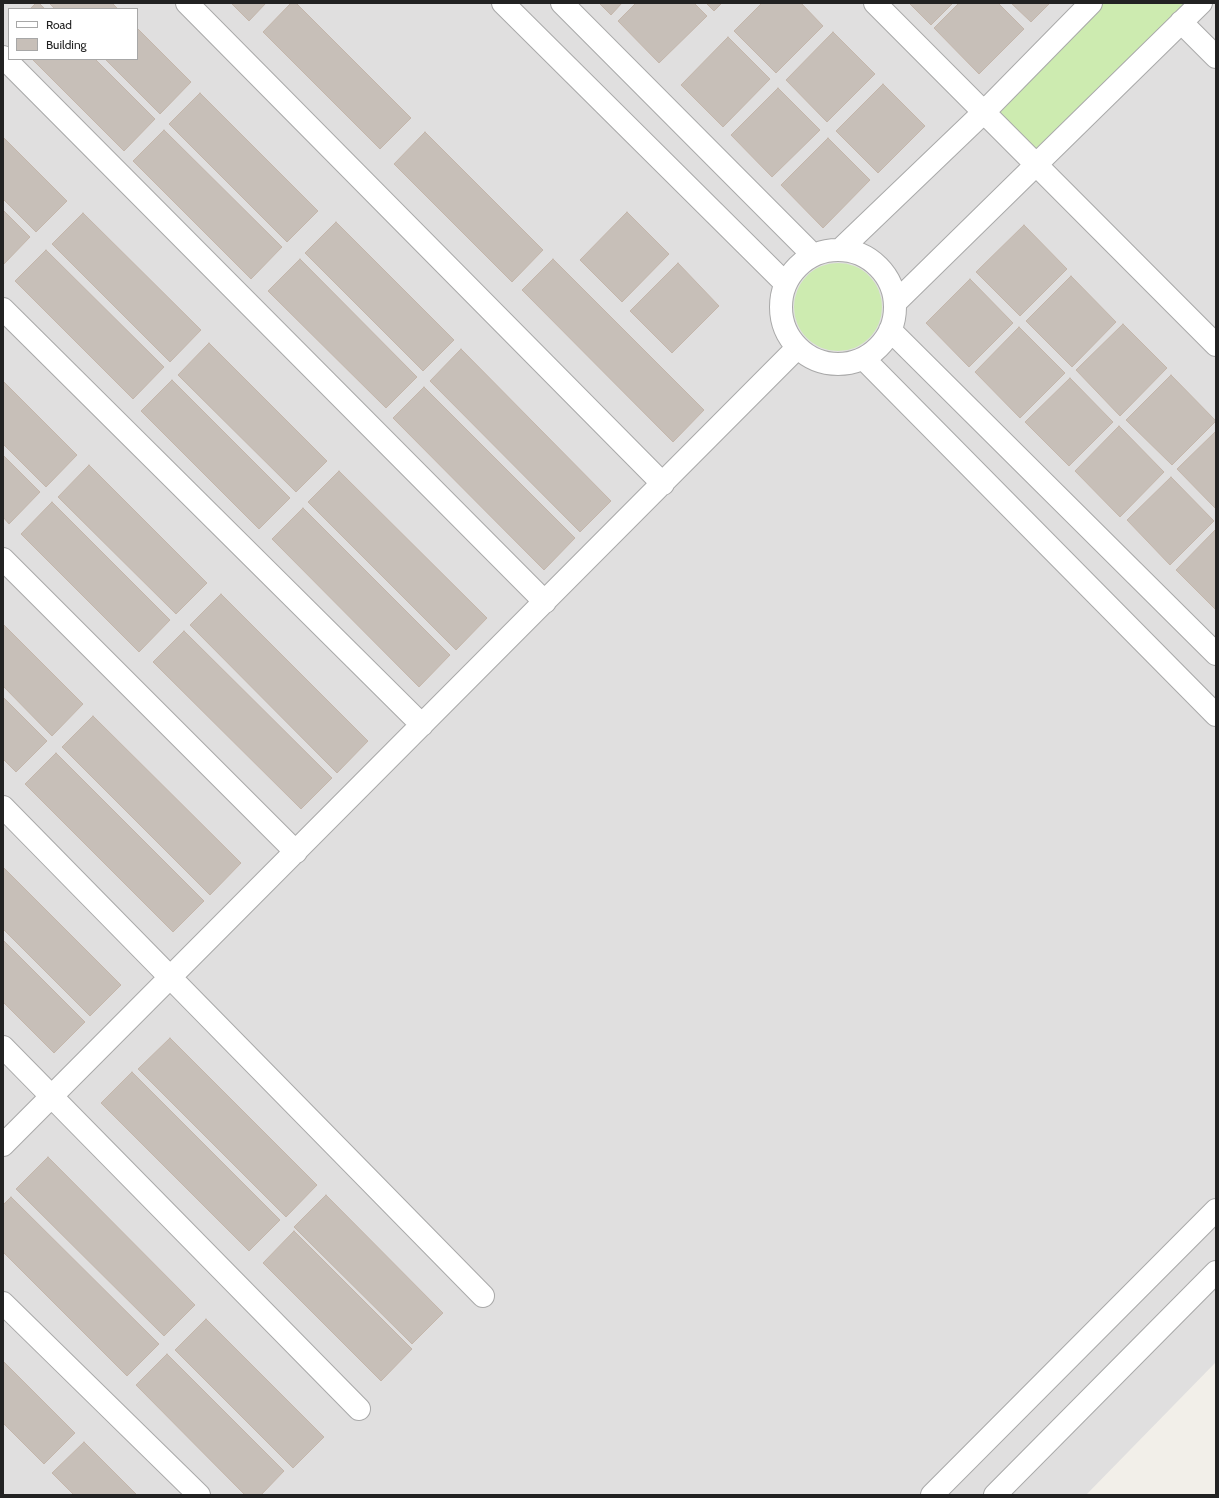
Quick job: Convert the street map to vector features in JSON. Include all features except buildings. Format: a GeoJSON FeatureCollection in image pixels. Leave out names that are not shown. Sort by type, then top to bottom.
{"type":"FeatureCollection","features":[{"type":"Feature","properties":{"kind":"street"},"geometry":{"type":"LineString","coordinates":[[187,3],[663,484]]}},
{"type":"Feature","properties":{"kind":"street"},"geometry":{"type":"LineString","coordinates":[[503,3],[785,283]]}},
{"type":"Feature","properties":{"kind":"street"},"geometry":{"type":"LineString","coordinates":[[562,3],[813,255]]}},
{"type":"Feature","properties":{"kind":"street"},"geometry":{"type":"LineString","coordinates":[[875,3],[1216,345]]}},
{"type":"Feature","properties":{"kind":"street"},"geometry":{"type":"LineString","coordinates":[[841,249],[984,112],[1091,3]]}},
{"type":"Feature","properties":{"kind":"street"},"geometry":{"type":"LineString","coordinates":[[895,303],[1201,3]]}},
{"type":"Feature","properties":{"kind":"street"},"geometry":{"type":"LineString","coordinates":[[1182,22],[1216,57]]}},
{"type":"Feature","properties":{"kind":"street"},"geometry":{"type":"LineString","coordinates":[[3,57],[545,602]]}},
{"type":"Feature","properties":{"kind":"street"},"geometry":{"type":"LineString","coordinates":[[830,249],[841,249],[860,253],[882,270],[891,286],[895,303],[894,317],[890,330],[880,346],[864,359],[843,365],[820,362],[809,357],[797,348],[786,332],[780,308],[785,283],[798,265],[813,255],[830,249]]}},
{"type":"Feature","properties":{"kind":"street"},"geometry":{"type":"LineString","coordinates":[[3,309],[422,725]]}},
{"type":"Feature","properties":{"kind":"street"},"geometry":{"type":"LineString","coordinates":[[890,330],[1216,654]]}},
{"type":"Feature","properties":{"kind":"street"},"geometry":{"type":"LineString","coordinates":[[3,1145],[797,348]]}},
{"type":"Feature","properties":{"kind":"street"},"geometry":{"type":"LineString","coordinates":[[864,359],[1216,715]]}},
{"type":"Feature","properties":{"kind":"street"},"geometry":{"type":"LineString","coordinates":[[3,559],[296,852]]}},
{"type":"Feature","properties":{"kind":"street"},"geometry":{"type":"LineString","coordinates":[[3,808],[171,977],[483,1296]]}},
{"type":"Feature","properties":{"kind":"street"},"geometry":{"type":"LineString","coordinates":[[3,1047],[359,1409]]}},
{"type":"Feature","properties":{"kind":"street"},"geometry":{"type":"LineString","coordinates":[[932,1495],[1216,1210]]}},
{"type":"Feature","properties":{"kind":"street"},"geometry":{"type":"LineString","coordinates":[[995,1495],[1216,1272]]}},
{"type":"Feature","properties":{"kind":"street"},"geometry":{"type":"LineString","coordinates":[[3,1303],[199,1495]]}},
{"type":"Feature","properties":{"kind":"shaded area"},"geometry":{"type":"Polygon","coordinates":[[[3,3],[1216,3],[1216,1362],[1086,1495],[3,1495],[3,3]]]}},
{"type":"Feature","properties":{"kind":"green space"},"geometry":{"type":"Polygon","coordinates":[[[1091,3],[1201,3],[1036,165],[984,112],[1091,3]]]}},
{"type":"Feature","properties":{"kind":"green space"},"geometry":{"type":"Polygon","coordinates":[[[838,263],[855,266],[869,276],[879,290],[882,307],[879,324],[869,338],[855,348],[838,351],[821,348],[807,338],[797,324],[794,307],[797,290],[807,276],[821,266],[838,263]]]}}]}
